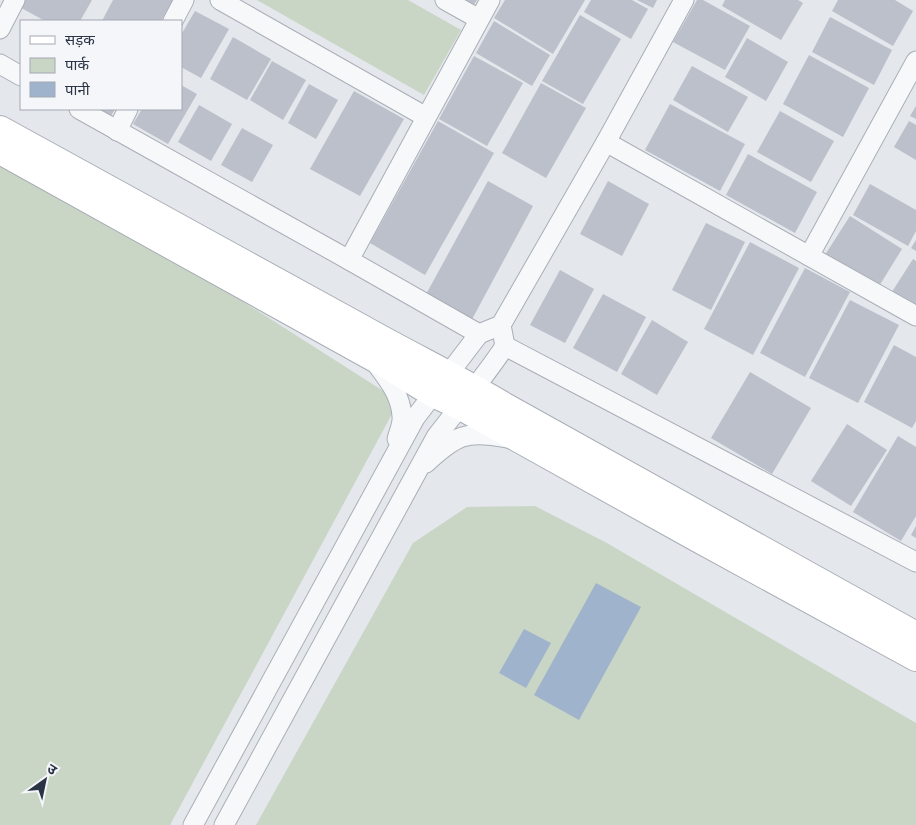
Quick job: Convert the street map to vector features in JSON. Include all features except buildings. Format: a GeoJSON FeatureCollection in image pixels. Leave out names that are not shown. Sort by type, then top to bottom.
{"type":"FeatureCollection","features":[{"type":"Feature","properties":{"kind":"main road"},"geometry":{"type":"LineString","coordinates":[[0,129],[408,354],[441,384]]}},
{"type":"Feature","properties":{"kind":"main road"},"geometry":{"type":"LineString","coordinates":[[0,151],[371,358],[441,384],[467,397],[512,410],[916,635]]}},
{"type":"Feature","properties":{"kind":"main road"},"geometry":{"type":"LineString","coordinates":[[467,397],[523,442],[916,658]]}},
{"type":"Feature","properties":{"kind":"street"},"geometry":{"type":"LineString","coordinates":[[0,29],[15,0]]}},
{"type":"Feature","properties":{"kind":"street"},"geometry":{"type":"LineString","coordinates":[[174,20],[184,0]]}},
{"type":"Feature","properties":{"kind":"street"},"geometry":{"type":"LineString","coordinates":[[220,0],[426,117]]}},
{"type":"Feature","properties":{"kind":"street"},"geometry":{"type":"LineString","coordinates":[[445,0],[479,19]]}},
{"type":"Feature","properties":{"kind":"street"},"geometry":{"type":"LineString","coordinates":[[349,260],[490,0]]}},
{"type":"Feature","properties":{"kind":"street"},"geometry":{"type":"LineString","coordinates":[[193,825],[415,418],[479,334],[501,325],[606,142],[684,0]]}},
{"type":"Feature","properties":{"kind":"street"},"geometry":{"type":"LineString","coordinates":[[809,256],[916,61]]}},
{"type":"Feature","properties":{"kind":"street"},"geometry":{"type":"LineString","coordinates":[[0,64],[20,75]]}},
{"type":"Feature","properties":{"kind":"street"},"geometry":{"type":"LineString","coordinates":[[81,110],[479,334]]}},
{"type":"Feature","properties":{"kind":"street"},"geometry":{"type":"LineString","coordinates":[[117,130],[127,110]]}},
{"type":"Feature","properties":{"kind":"street"},"geometry":{"type":"LineString","coordinates":[[606,142],[916,316]]}},
{"type":"Feature","properties":{"kind":"street"},"geometry":{"type":"LineString","coordinates":[[224,825],[436,437],[488,371],[505,346],[501,325]]}},
{"type":"Feature","properties":{"kind":"street"},"geometry":{"type":"LineString","coordinates":[[505,346],[916,562]]}},
{"type":"Feature","properties":{"kind":"street"},"geometry":{"type":"LineString","coordinates":[[371,358],[389,380],[400,402],[403,418],[392,460]]}},
{"type":"Feature","properties":{"kind":"street"},"geometry":{"type":"LineString","coordinates":[[417,471],[454,440],[468,435],[486,434],[523,442]]}},
{"type":"Feature","properties":{"kind":"green space"},"geometry":{"type":"Polygon","coordinates":[[[257,0],[408,0],[461,30],[424,95],[257,0]]]}},
{"type":"Feature","properties":{"kind":"green space"},"geometry":{"type":"Polygon","coordinates":[[[0,148],[399,401],[170,825],[0,825],[0,148]]]}},
{"type":"Feature","properties":{"kind":"green space"},"geometry":{"type":"Polygon","coordinates":[[[535,506],[605,542],[916,723],[916,825],[256,825],[413,543],[467,507],[535,506]]]}},
{"type":"Feature","properties":{"kind":"water"},"geometry":{"type":"Polygon","coordinates":[[[596,583],[641,607],[579,720],[534,695],[596,583]]]}},
{"type":"Feature","properties":{"kind":"water"},"geometry":{"type":"Polygon","coordinates":[[[524,629],[551,643],[526,688],[499,673],[524,629]]]}}]}
